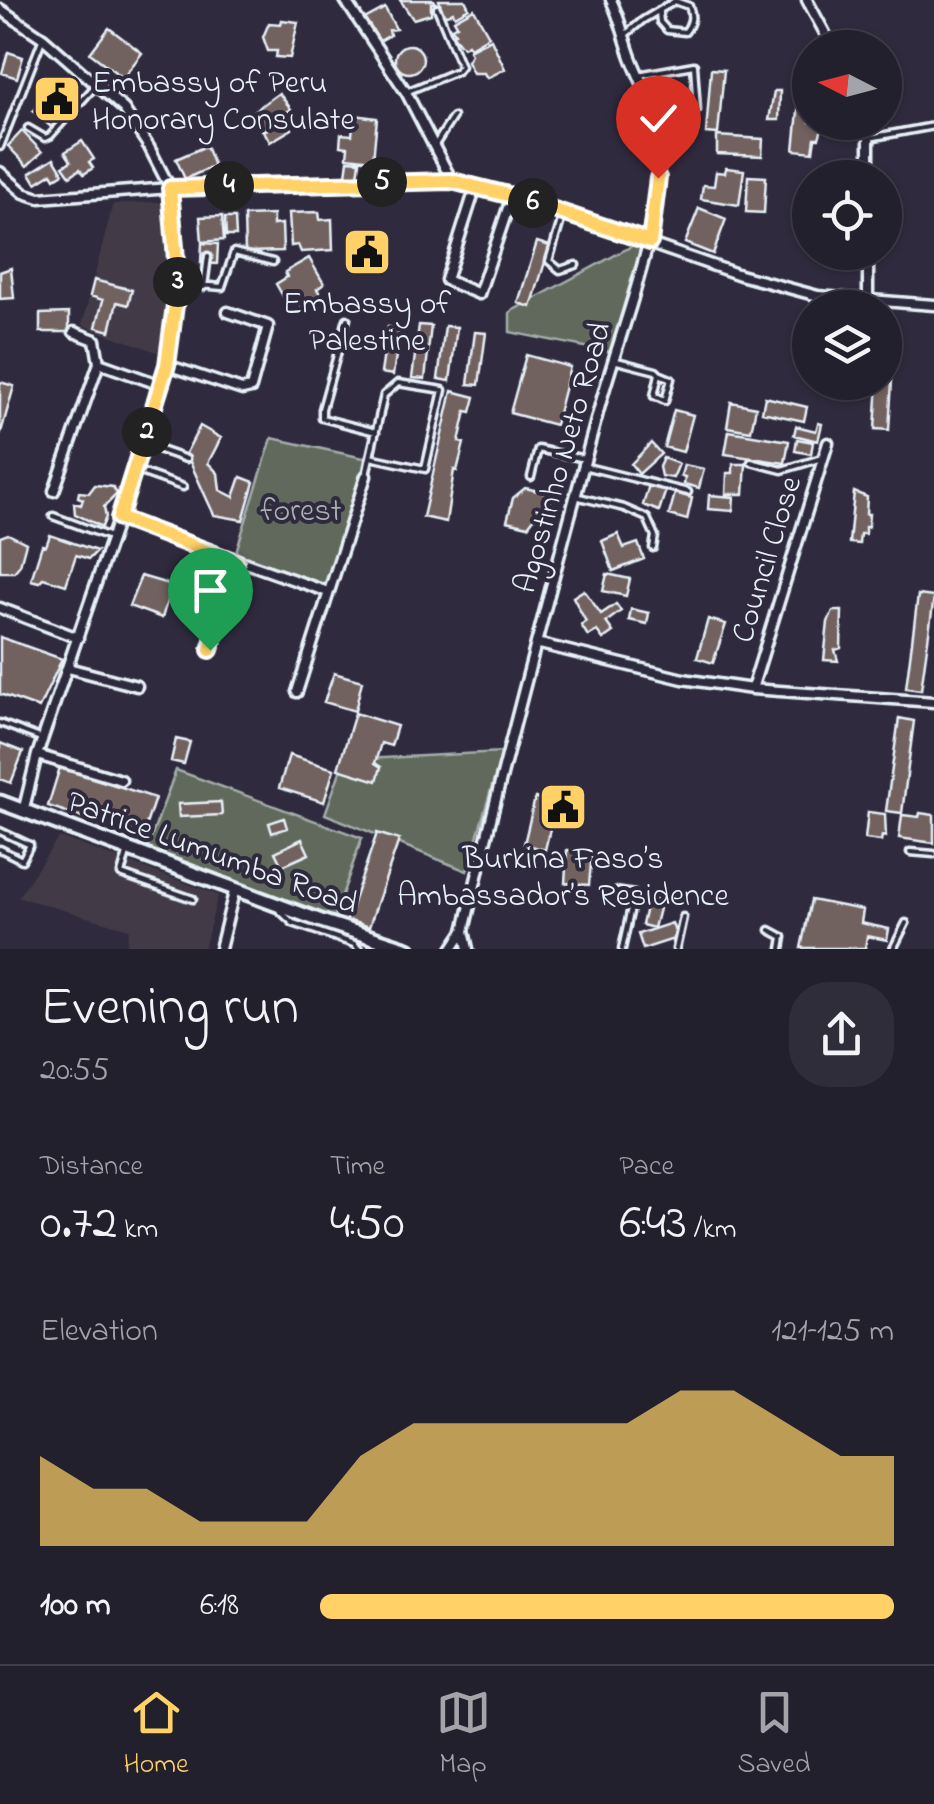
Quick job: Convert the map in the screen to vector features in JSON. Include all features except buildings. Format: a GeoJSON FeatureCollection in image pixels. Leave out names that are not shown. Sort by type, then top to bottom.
{"type":"FeatureCollection","features":[{"type":"Feature","properties":{"kind":"street"},"geometry":{"type":"LineString","coordinates":[[345,0],[406,92],[452,181]]}},
{"type":"Feature","properties":{"kind":"street","name":"Agostinho Neto Road"},"geometry":{"type":"LineString","coordinates":[[452,949],[464,931],[575,496],[612,359],[650,242],[658,178],[658,133],[650,95],[638,74],[611,0]]}},
{"type":"Feature","properties":{"kind":"street"},"geometry":{"type":"LineString","coordinates":[[807,0],[823,30]]}},
{"type":"Feature","properties":{"kind":"street"},"geometry":{"type":"LineString","coordinates":[[0,9],[43,38],[124,109],[149,147],[170,188],[178,283],[167,365],[112,538],[103,579],[37,755],[23,812]]}},
{"type":"Feature","properties":{"kind":"street"},"geometry":{"type":"LineString","coordinates":[[0,172],[24,193],[40,198],[170,188],[452,181],[512,196],[740,275],[796,290]]}},
{"type":"Feature","properties":{"kind":"street"},"geometry":{"type":"LineString","coordinates":[[476,186],[446,280],[479,294],[512,196]]}},
{"type":"Feature","properties":{"kind":"street"},"geometry":{"type":"LineString","coordinates":[[902,302],[934,305]]}},
{"type":"Feature","properties":{"kind":"street"},"geometry":{"type":"LineString","coordinates":[[167,365],[242,390],[251,388],[268,326],[228,312]]}},
{"type":"Feature","properties":{"kind":"street"},"geometry":{"type":"LineString","coordinates":[[54,491],[99,363],[95,340],[74,332]]}},
{"type":"Feature","properties":{"kind":"street"},"geometry":{"type":"LineString","coordinates":[[99,363],[161,385]]}},
{"type":"Feature","properties":{"kind":"street","name":"Council Close"},"geometry":{"type":"LineString","coordinates":[[752,690],[828,443]]}},
{"type":"Feature","properties":{"kind":"street"},"geometry":{"type":"LineString","coordinates":[[297,692],[366,476]]}},
{"type":"Feature","properties":{"kind":"street"},"geometry":{"type":"LineString","coordinates":[[119,518],[328,592]]}},
{"type":"Feature","properties":{"kind":"street"},"geometry":{"type":"LineString","coordinates":[[0,608],[78,638]]}},
{"type":"Feature","properties":{"kind":"street"},"geometry":{"type":"LineString","coordinates":[[536,642],[683,679],[752,690],[934,702]]}},
{"type":"Feature","properties":{"kind":"street"},"geometry":{"type":"LineString","coordinates":[[68,668],[137,686]]}},
{"type":"Feature","properties":{"kind":"street"},"geometry":{"type":"LineString","coordinates":[[37,755],[121,780]]}},
{"type":"Feature","properties":{"kind":"street","name":"Patrice Lumumba Road"},"geometry":{"type":"LineString","coordinates":[[0,802],[274,904],[408,949]]}},
{"type":"Feature","properties":{"kind":"street"},"geometry":{"type":"LineString","coordinates":[[220,949],[235,888]]}},
{"type":"Feature","properties":{"kind":"street","name":"Agostinho Neto Road"},"geometry":{"type":"LineString","coordinates":[[464,931],[468,949]]}},
{"type":"Feature","properties":{"kind":"lane"},"geometry":{"type":"LineString","coordinates":[[625,35],[642,20],[675,2],[684,3],[692,14],[690,25],[684,32],[666,30],[659,12]]}},
{"type":"Feature","properties":{"kind":"lane"},"geometry":{"type":"LineString","coordinates":[[406,92],[457,72],[460,66],[437,8]]}},
{"type":"Feature","properties":{"kind":"lane"},"geometry":{"type":"LineString","coordinates":[[0,148],[43,38]]}},
{"type":"Feature","properties":{"kind":"lane"},"geometry":{"type":"LineString","coordinates":[[638,74],[694,65],[697,110]]}},
{"type":"Feature","properties":{"kind":"lane"},"geometry":{"type":"LineString","coordinates":[[28,128],[45,138],[50,136],[97,84]]}},
{"type":"Feature","properties":{"kind":"lane"},"geometry":{"type":"LineString","coordinates":[[435,145],[453,117]]}},
{"type":"Feature","properties":{"kind":"lane"},"geometry":{"type":"LineString","coordinates":[[902,132],[934,126]]}},
{"type":"Feature","properties":{"kind":"lane"},"geometry":{"type":"LineString","coordinates":[[563,214],[549,261],[560,270],[576,265]]}},
{"type":"Feature","properties":{"kind":"lane"},"geometry":{"type":"LineString","coordinates":[[178,283],[222,288],[234,252],[273,262]]}},
{"type":"Feature","properties":{"kind":"lane"},"geometry":{"type":"LineString","coordinates":[[204,286],[208,256]]}},
{"type":"Feature","properties":{"kind":"lane"},"geometry":{"type":"LineString","coordinates":[[347,319],[322,418],[376,432]]}},
{"type":"Feature","properties":{"kind":"lane"},"geometry":{"type":"LineString","coordinates":[[612,359],[659,374],[671,380],[664,402],[654,396],[659,374]]}},
{"type":"Feature","properties":{"kind":"lane"},"geometry":{"type":"LineString","coordinates":[[366,476],[370,457],[376,432],[384,395],[394,384],[404,383],[443,390],[425,469],[370,457]]}},
{"type":"Feature","properties":{"kind":"lane"},"geometry":{"type":"LineString","coordinates":[[143,444],[186,459]]}},
{"type":"Feature","properties":{"kind":"lane"},"geometry":{"type":"LineString","coordinates":[[531,477],[538,449],[688,492]]}},
{"type":"Feature","properties":{"kind":"lane"},"geometry":{"type":"LineString","coordinates":[[751,462],[782,470],[822,458]]}},
{"type":"Feature","properties":{"kind":"lane"},"geometry":{"type":"LineString","coordinates":[[135,470],[182,486]]}},
{"type":"Feature","properties":{"kind":"lane"},"geometry":{"type":"LineString","coordinates":[[575,496],[647,518],[655,536],[653,548]]}},
{"type":"Feature","properties":{"kind":"lane"},"geometry":{"type":"LineString","coordinates":[[52,516],[112,538]]}},
{"type":"Feature","properties":{"kind":"lane"},"geometry":{"type":"LineString","coordinates":[[210,650],[236,562]]}},
{"type":"Feature","properties":{"kind":"lane"},"geometry":{"type":"LineString","coordinates":[[0,724],[43,740]]}},
{"type":"Feature","properties":{"kind":"lane"},"geometry":{"type":"LineString","coordinates":[[0,831],[30,846],[22,860],[0,848]]}},
{"type":"Feature","properties":{"kind":"lane"},"geometry":{"type":"LineString","coordinates":[[128,850],[121,874],[193,899]]}},
{"type":"Feature","properties":{"kind":"lane"},"geometry":{"type":"LineString","coordinates":[[910,852],[934,854]]}},
{"type":"Feature","properties":{"kind":"lane"},"geometry":{"type":"LineString","coordinates":[[615,890],[634,894],[622,949]]}},
{"type":"Feature","properties":{"kind":"lane"},"geometry":{"type":"LineString","coordinates":[[274,904],[293,922],[354,944],[358,949]]}},
{"type":"Feature","properties":{"kind":"lane"},"geometry":{"type":"LineString","coordinates":[[676,949],[683,917]]}},
{"type":"Feature","properties":{"kind":"lane"},"geometry":{"type":"LineString","coordinates":[[893,949],[906,923]]}},
{"type":"Feature","properties":{"kind":"lane"},"geometry":{"type":"LineString","coordinates":[[770,930],[783,937],[781,949]]}},
{"type":"Feature","properties":{"kind":"shaded area"},"geometry":{"type":"Polygon","coordinates":[[[158,202],[165,206],[169,261],[163,354],[82,325],[113,204],[158,202]]]}},
{"type":"Feature","properties":{"kind":"shaded area"},"geometry":{"type":"Polygon","coordinates":[[[59,837],[218,895],[204,949],[126,949],[129,929],[18,897],[59,837]]]}},
{"type":"Feature","properties":{"kind":"green space"},"geometry":{"type":"Polygon","coordinates":[[[643,240],[610,352],[510,332],[510,312],[643,240]]]}},
{"type":"Feature","properties":{"kind":"green space","name":"forest"},"geometry":{"type":"Polygon","coordinates":[[[272,438],[368,459],[326,591],[234,558],[272,438]]]}},
{"type":"Feature","properties":{"kind":"green space"},"geometry":{"type":"Polygon","coordinates":[[[502,752],[467,871],[325,814],[344,760],[502,752]]]}},
{"type":"Feature","properties":{"kind":"green space"},"geometry":{"type":"Polygon","coordinates":[[[176,770],[362,838],[333,921],[147,849],[176,770]]]}},
{"type":"Feature","properties":{"kind":"place","name":"Embassy of Peru Honorary Consulate"},"geometry":{"type":"Point","coordinates":[57,99]}},
{"type":"Feature","properties":{"kind":"place","name":"Embassy of Palestine"},"geometry":{"type":"Point","coordinates":[367,252]}},
{"type":"Feature","properties":{"kind":"place","name":"Burkina Faso’s Ambassador’s Residence"},"geometry":{"type":"Point","coordinates":[563,807]}},
{"type":"Feature","properties":{"kind":"route"},"geometry":{"type":"LineString","coordinates":[[210,650],[236,562],[119,518],[167,365],[178,283],[170,188],[452,181],[512,196],[650,242],[658,178]]}}]}
